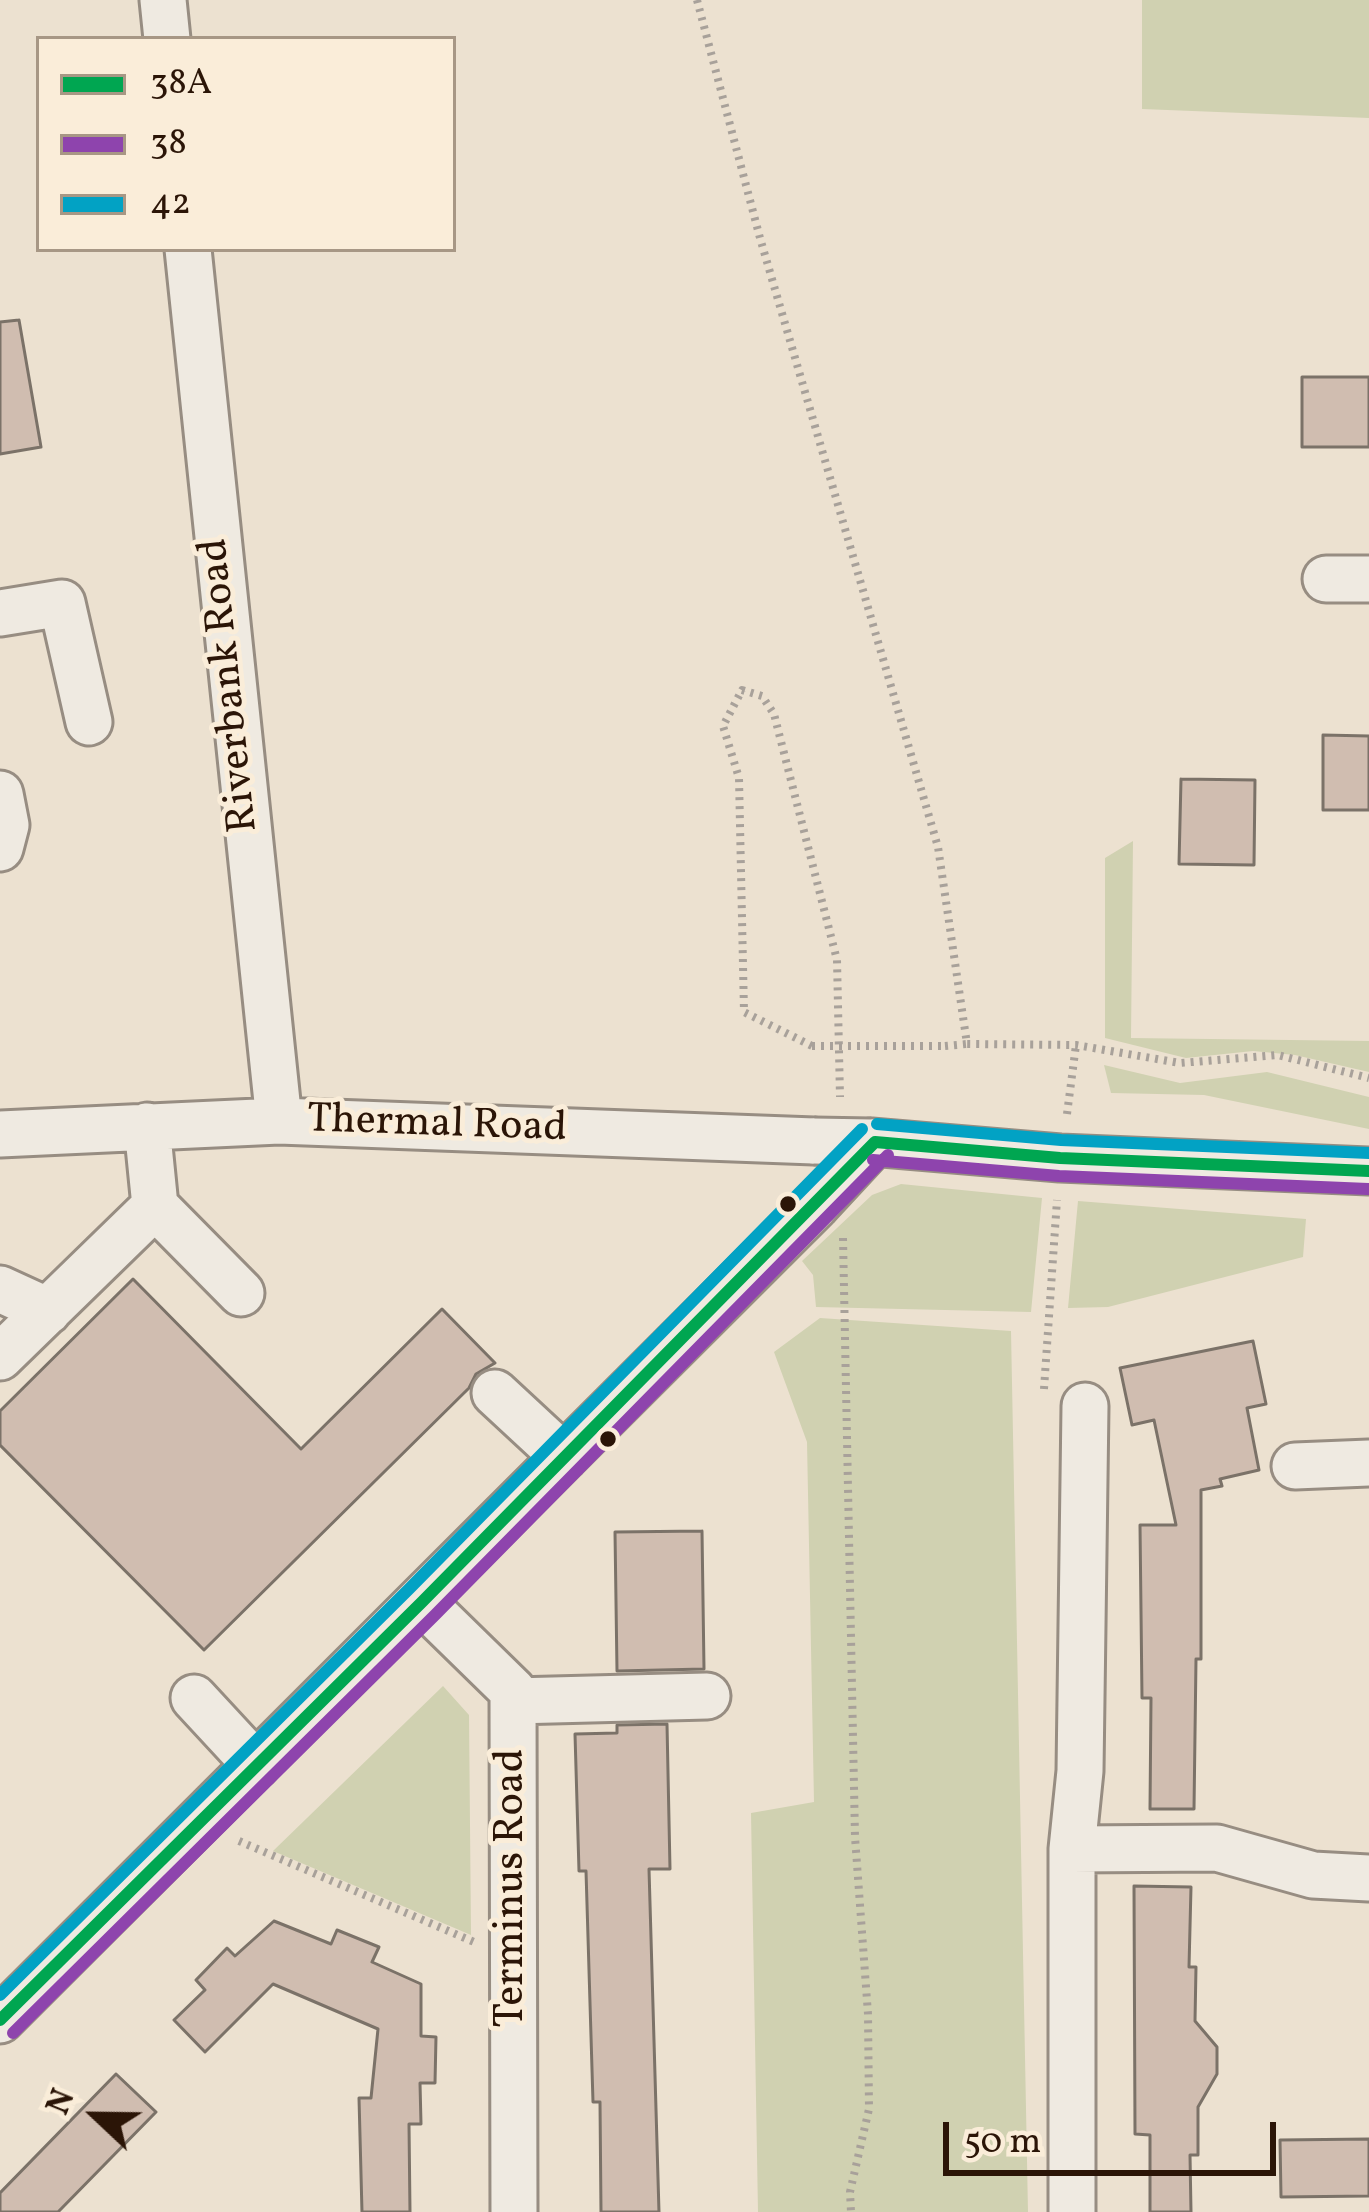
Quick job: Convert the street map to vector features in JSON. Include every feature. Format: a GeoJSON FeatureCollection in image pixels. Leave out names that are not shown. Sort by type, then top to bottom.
{"type":"FeatureCollection","features":[{"type":"Feature","properties":{"kind":"street"},"geometry":{"type":"LineString","coordinates":[[164,0],[167,36]]}},
{"type":"Feature","properties":{"kind":"street","name":"Riverbank Road"},"geometry":{"type":"LineString","coordinates":[[188,252],[279,1121]]}},
{"type":"Feature","properties":{"kind":"street"},"geometry":{"type":"LineString","coordinates":[[0,613],[62,603],[89,722]]}},
{"type":"Feature","properties":{"kind":"street"},"geometry":{"type":"LineString","coordinates":[[0,794],[6,825],[0,848]]}},
{"type":"Feature","properties":{"kind":"street","name":"Thermal Road"},"geometry":{"type":"LineString","coordinates":[[0,1134],[279,1121],[814,1141],[1060,1158],[1369,1171]]}},
{"type":"Feature","properties":{"kind":"street"},"geometry":{"type":"LineString","coordinates":[[147,1126],[155,1206],[241,1293]]}},
{"type":"Feature","properties":{"kind":"street"},"geometry":{"type":"LineString","coordinates":[[0,2020],[564,1457],[829,1213],[871,1145]]}},
{"type":"Feature","properties":{"kind":"street"},"geometry":{"type":"LineString","coordinates":[[0,1357],[155,1206]]}},
{"type":"Feature","properties":{"kind":"street"},"geometry":{"type":"LineString","coordinates":[[0,1288],[48,1311]]}},
{"type":"Feature","properties":{"kind":"street"},"geometry":{"type":"LineString","coordinates":[[495,1393],[564,1457]]}},
{"type":"Feature","properties":{"kind":"street"},"geometry":{"type":"LineString","coordinates":[[1072,2212],[1072,1849],[1080,1771],[1085,1406]]}},
{"type":"Feature","properties":{"kind":"street"},"geometry":{"type":"LineString","coordinates":[[1294,1466],[1369,1463]]}},
{"type":"Feature","properties":{"kind":"street","name":"Terminus Road"},"geometry":{"type":"LineString","coordinates":[[422,1602],[514,1691],[514,2212]]}},
{"type":"Feature","properties":{"kind":"street"},"geometry":{"type":"LineString","coordinates":[[514,1701],[707,1696]]}},
{"type":"Feature","properties":{"kind":"street"},"geometry":{"type":"LineString","coordinates":[[194,1698],[256,1766]]}},
{"type":"Feature","properties":{"kind":"street"},"geometry":{"type":"LineString","coordinates":[[1072,1849],[1216,1848],[1313,1875],[1369,1878]]}},
{"type":"Feature","properties":{"kind":"path"},"geometry":{"type":"LineString","coordinates":[[697,0],[760,238],[938,848],[967,1044]]}},
{"type":"Feature","properties":{"kind":"path"},"geometry":{"type":"LineString","coordinates":[[840,1102],[837,960],[774,714],[762,696],[742,691],[723,726],[739,778],[745,1012],[812,1046],[945,1046],[967,1044],[1076,1045],[1180,1063],[1278,1055],[1369,1078]]}},
{"type":"Feature","properties":{"kind":"path"},"geometry":{"type":"LineString","coordinates":[[829,1213],[868,2038],[869,2108],[850,2192],[851,2212]]}},
{"type":"Feature","properties":{"kind":"path"},"geometry":{"type":"LineString","coordinates":[[198,1824],[514,1959]]}},
{"type":"Feature","properties":{"kind":"green space"},"geometry":{"type":"Polygon","coordinates":[[[1142,0],[1369,0],[1369,118],[1142,109],[1142,0]]]}},
{"type":"Feature","properties":{"kind":"green space"},"geometry":{"type":"Polygon","coordinates":[[[1133,841],[1131,1038],[1369,1041],[1369,1072],[1253,1051],[1186,1058],[1105,1038],[1105,858],[1133,841]]]}},
{"type":"Feature","properties":{"kind":"green space"},"geometry":{"type":"Polygon","coordinates":[[[1104,1065],[1180,1083],[1267,1072],[1369,1097],[1369,1129],[1204,1095],[1111,1093],[1104,1065]]]}},
{"type":"Feature","properties":{"kind":"green space"},"geometry":{"type":"Polygon","coordinates":[[[901,1184],[1042,1198],[1031,1312],[816,1307],[813,1275],[802,1261],[872,1195],[901,1184]]]}},
{"type":"Feature","properties":{"kind":"green space"},"geometry":{"type":"Polygon","coordinates":[[[1078,1201],[1306,1219],[1303,1257],[1108,1307],[1068,1308],[1078,1201]]]}},
{"type":"Feature","properties":{"kind":"green space"},"geometry":{"type":"Polygon","coordinates":[[[820,1318],[1011,1331],[1028,2212],[758,2212],[751,1813],[814,1802],[807,1442],[774,1352],[820,1318]]]}},
{"type":"Feature","properties":{"kind":"green space"},"geometry":{"type":"Polygon","coordinates":[[[443,1686],[469,1715],[471,1935],[273,1851],[443,1686]]]}},
{"type":"Feature","properties":{"kind":"building"},"geometry":{"type":"Polygon","coordinates":[[[19,320],[41,447],[0,454],[0,322],[19,320]]]}},
{"type":"Feature","properties":{"kind":"building"},"geometry":{"type":"Polygon","coordinates":[[[1302,377],[1369,377],[1369,447],[1302,447],[1302,377]]]}},
{"type":"Feature","properties":{"kind":"building"},"geometry":{"type":"Polygon","coordinates":[[[1323,735],[1369,736],[1369,810],[1323,810],[1323,735]]]}},
{"type":"Feature","properties":{"kind":"building"},"geometry":{"type":"Polygon","coordinates":[[[1181,779],[1255,780],[1254,865],[1179,864],[1181,779]]]}},
{"type":"Feature","properties":{"kind":"building"},"geometry":{"type":"Polygon","coordinates":[[[133,1279],[301,1449],[442,1309],[495,1363],[476,1374],[469,1388],[204,1650],[0,1445],[0,1411],[133,1279]]]}},
{"type":"Feature","properties":{"kind":"building"},"geometry":{"type":"Polygon","coordinates":[[[1253,1341],[1266,1404],[1247,1408],[1259,1470],[1220,1479],[1222,1486],[1201,1490],[1201,1659],[1196,1659],[1194,1809],[1150,1809],[1151,1698],[1142,1698],[1140,1525],[1176,1525],[1154,1420],[1132,1425],[1120,1368],[1253,1341]]]}},
{"type":"Feature","properties":{"kind":"building"},"geometry":{"type":"Polygon","coordinates":[[[702,1531],[704,1669],[617,1671],[615,1532],[702,1531]]]}},
{"type":"Feature","properties":{"kind":"building"},"geometry":{"type":"Polygon","coordinates":[[[667,1724],[670,1869],[649,1869],[659,2212],[601,2212],[600,2102],[593,2102],[586,1871],[579,1871],[575,1734],[617,1733],[617,1725],[667,1724]]]}},
{"type":"Feature","properties":{"kind":"building"},"geometry":{"type":"Polygon","coordinates":[[[1134,1886],[1191,1887],[1189,1967],[1196,1967],[1195,2021],[1217,2047],[1217,2074],[1198,2107],[1198,2155],[1190,2155],[1191,2212],[1150,2212],[1150,2135],[1135,2134],[1134,1886]]]}},
{"type":"Feature","properties":{"kind":"building"},"geometry":{"type":"Polygon","coordinates":[[[274,1921],[331,1944],[337,1930],[379,1947],[372,1962],[421,1984],[421,2036],[436,2037],[435,2083],[420,2083],[421,2124],[409,2124],[410,2212],[362,2212],[359,2098],[371,2098],[378,2029],[273,1984],[205,2052],[174,2020],[205,1990],[196,1980],[227,1948],[235,1956],[274,1921]]]}},
{"type":"Feature","properties":{"kind":"building"},"geometry":{"type":"Polygon","coordinates":[[[116,2074],[156,2112],[58,2212],[0,2212],[0,2193],[116,2074]]]}},
{"type":"Feature","properties":{"kind":"building"},"geometry":{"type":"Polygon","coordinates":[[[1369,2139],[1369,2196],[1281,2197],[1280,2140],[1369,2139]]]}},
{"type":"Feature","properties":{"kind":"transit line","name":"42"},"geometry":{"type":"LineString","coordinates":[[877,1124],[1061,1140],[1369,1153]]}},
{"type":"Feature","properties":{"kind":"transit line","name":"42"},"geometry":{"type":"LineString","coordinates":[[0,1995],[862,1129]]}},
{"type":"Feature","properties":{"kind":"transit line","name":"38A"},"geometry":{"type":"LineString","coordinates":[[875,1142],[1060,1158],[1369,1171]]}},
{"type":"Feature","properties":{"kind":"transit line","name":"38A"},"geometry":{"type":"LineString","coordinates":[[0,2020],[422,1602],[875,1142]]}},
{"type":"Feature","properties":{"kind":"transit line","name":"38"},"geometry":{"type":"LineString","coordinates":[[13,2033],[435,1615],[888,1155]]}},
{"type":"Feature","properties":{"kind":"transit line","name":"38"},"geometry":{"type":"LineString","coordinates":[[873,1160],[1059,1176],[1368,1189]]}}]}
